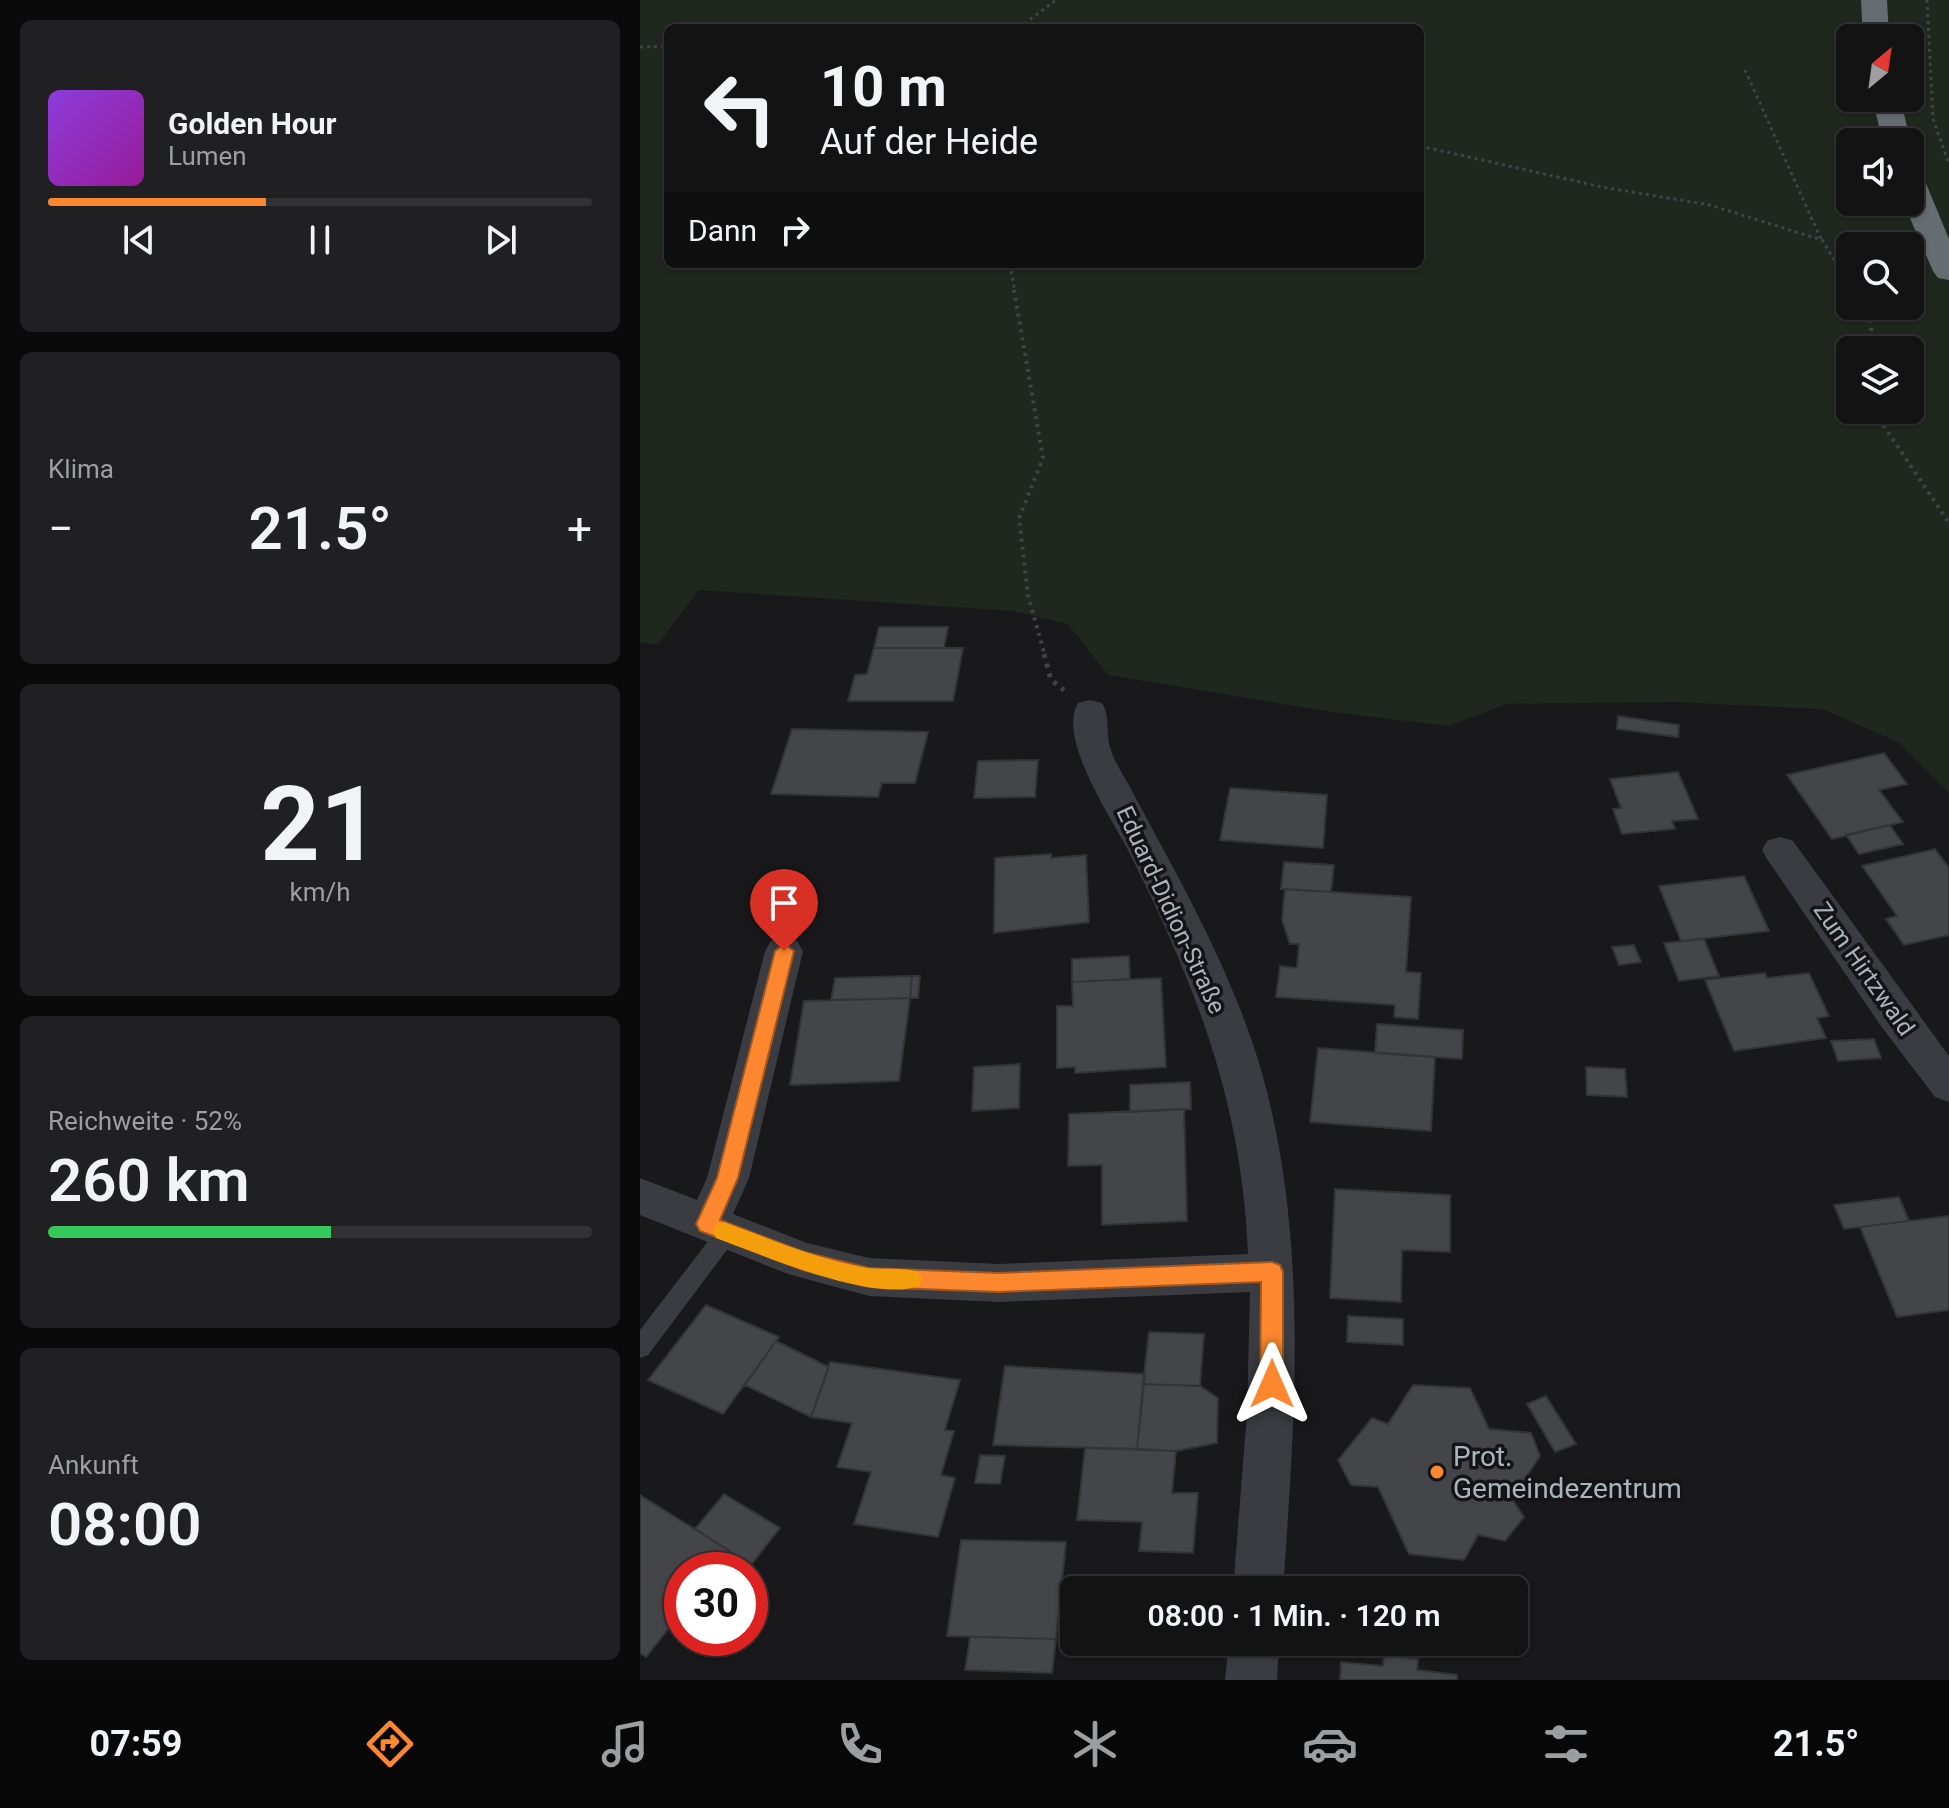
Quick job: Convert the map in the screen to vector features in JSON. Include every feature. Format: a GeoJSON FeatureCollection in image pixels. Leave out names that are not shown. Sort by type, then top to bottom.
{"type":"FeatureCollection","features":[{"type":"Feature","properties":{"kind":"highway"},"geometry":{"type":"LineString","coordinates":[[1874,0],[1875,24]]}},
{"type":"Feature","properties":{"kind":"highway"},"geometry":{"type":"LineString","coordinates":[[1923,216],[1949,271]]}},
{"type":"Feature","properties":{"kind":"street","name":"Eduard-Didion-Straße"},"geometry":{"type":"LineString","coordinates":[[1090,711],[1093,749],[1200,961],[1239,1062],[1262,1166],[1272,1272],[1272,1384],[1259,1576]]}},
{"type":"Feature","properties":{"kind":"street","name":"Zum Hirtzwald"},"geometry":{"type":"LineString","coordinates":[[1780,850],[1895,1015],[1949,1086]]}},
{"type":"Feature","properties":{"kind":"street"},"geometry":{"type":"LineString","coordinates":[[717,1229],[784,951]]}},
{"type":"Feature","properties":{"kind":"street"},"geometry":{"type":"LineString","coordinates":[[640,1196],[803,1261],[869,1277],[999,1283],[1272,1272]]}},
{"type":"Feature","properties":{"kind":"street"},"geometry":{"type":"LineString","coordinates":[[1251,1680],[1253,1656]]}},
{"type":"Feature","properties":{"kind":"lane"},"geometry":{"type":"LineString","coordinates":[[640,1348],[717,1229]]}},
{"type":"Feature","properties":{"kind":"path"},"geometry":{"type":"LineString","coordinates":[[1024,24],[1056,0]]}},
{"type":"Feature","properties":{"kind":"path"},"geometry":{"type":"LineString","coordinates":[[1927,0],[1933,119],[1949,164]]}},
{"type":"Feature","properties":{"kind":"path"},"geometry":{"type":"LineString","coordinates":[[640,47],[664,46]]}},
{"type":"Feature","properties":{"kind":"path"},"geometry":{"type":"LineString","coordinates":[[1745,70],[1822,240],[1836,262]]}},
{"type":"Feature","properties":{"kind":"path"},"geometry":{"type":"LineString","coordinates":[[1424,147],[1602,187],[1710,205],[1822,240]]}},
{"type":"Feature","properties":{"kind":"path"},"geometry":{"type":"LineString","coordinates":[[1011,268],[1043,458],[1019,518],[1028,595],[1051,680],[1090,711]]}},
{"type":"Feature","properties":{"kind":"path"},"geometry":{"type":"LineString","coordinates":[[1883,424],[1949,523]]}},
{"type":"Feature","properties":{"kind":"shaded area"},"geometry":{"type":"Polygon","coordinates":[[[640,0],[1949,0],[1949,793],[1898,742],[1822,709],[1674,702],[1506,704],[1449,726],[1332,712],[1108,675],[1068,624],[1013,611],[699,590],[658,644],[640,643],[640,0]]]}},
{"type":"Feature","properties":{"kind":"building"},"geometry":{"type":"Polygon","coordinates":[[[879,627],[948,627],[944,648],[874,648],[879,627]]]}},
{"type":"Feature","properties":{"kind":"building"},"geometry":{"type":"Polygon","coordinates":[[[874,648],[963,648],[953,701],[848,701],[855,675],[867,674],[874,648]]]}},
{"type":"Feature","properties":{"kind":"building"},"geometry":{"type":"Polygon","coordinates":[[[1618,716],[1679,725],[1678,737],[1617,729],[1618,716]]]}},
{"type":"Feature","properties":{"kind":"building"},"geometry":{"type":"Polygon","coordinates":[[[792,729],[928,732],[915,783],[882,783],[878,797],[771,794],[792,729]]]}},
{"type":"Feature","properties":{"kind":"building"},"geometry":{"type":"Polygon","coordinates":[[[1884,753],[1907,784],[1879,790],[1903,822],[1832,839],[1787,775],[1884,753]]]}},
{"type":"Feature","properties":{"kind":"building"},"geometry":{"type":"Polygon","coordinates":[[[1038,760],[1035,797],[974,798],[978,761],[1038,760]]]}},
{"type":"Feature","properties":{"kind":"building"},"geometry":{"type":"Polygon","coordinates":[[[1678,772],[1698,819],[1672,821],[1675,829],[1622,834],[1613,809],[1621,808],[1610,779],[1678,772]]]}},
{"type":"Feature","properties":{"kind":"building"},"geometry":{"type":"Polygon","coordinates":[[[1230,788],[1327,795],[1323,848],[1220,840],[1230,788]]]}},
{"type":"Feature","properties":{"kind":"building"},"geometry":{"type":"Polygon","coordinates":[[[1890,825],[1903,844],[1859,854],[1846,835],[1890,825]]]}},
{"type":"Feature","properties":{"kind":"building"},"geometry":{"type":"Polygon","coordinates":[[[1935,849],[1949,868],[1949,935],[1904,945],[1886,919],[1897,916],[1862,866],[1935,849]]]}},
{"type":"Feature","properties":{"kind":"building"},"geometry":{"type":"Polygon","coordinates":[[[1051,854],[1051,858],[1086,855],[1089,922],[994,933],[995,858],[1051,854]]]}},
{"type":"Feature","properties":{"kind":"building"},"geometry":{"type":"Polygon","coordinates":[[[1284,862],[1334,865],[1331,892],[1281,889],[1284,862]]]}},
{"type":"Feature","properties":{"kind":"building"},"geometry":{"type":"Polygon","coordinates":[[[1744,876],[1769,931],[1681,941],[1659,886],[1744,876]]]}},
{"type":"Feature","properties":{"kind":"building"},"geometry":{"type":"Polygon","coordinates":[[[1285,889],[1411,897],[1406,972],[1421,973],[1418,1019],[1394,1017],[1395,1005],[1276,997],[1280,966],[1297,968],[1299,944],[1290,944],[1282,920],[1285,889]]]}},
{"type":"Feature","properties":{"kind":"building"},"geometry":{"type":"Polygon","coordinates":[[[1704,939],[1719,976],[1679,981],[1664,943],[1704,939]]]}},
{"type":"Feature","properties":{"kind":"building"},"geometry":{"type":"Polygon","coordinates":[[[1634,945],[1641,962],[1619,965],[1612,947],[1634,945]]]}},
{"type":"Feature","properties":{"kind":"building"},"geometry":{"type":"Polygon","coordinates":[[[1129,956],[1130,979],[1072,982],[1072,959],[1129,956]]]}},
{"type":"Feature","properties":{"kind":"building"},"geometry":{"type":"Polygon","coordinates":[[[1765,973],[1767,978],[1809,973],[1829,1016],[1817,1018],[1826,1038],[1734,1051],[1705,980],[1765,973]]]}},
{"type":"Feature","properties":{"kind":"building"},"geometry":{"type":"Polygon","coordinates":[[[912,976],[920,976],[918,998],[910,998],[912,976]]]}},
{"type":"Feature","properties":{"kind":"building"},"geometry":{"type":"Polygon","coordinates":[[[912,976],[910,998],[831,1000],[835,978],[912,976]]]}},
{"type":"Feature","properties":{"kind":"building"},"geometry":{"type":"Polygon","coordinates":[[[1161,978],[1166,1067],[1075,1073],[1075,1067],[1057,1068],[1057,1006],[1073,1006],[1072,982],[1161,978]]]}},
{"type":"Feature","properties":{"kind":"building"},"geometry":{"type":"Polygon","coordinates":[[[910,998],[899,1081],[790,1085],[804,1001],[910,998]]]}},
{"type":"Feature","properties":{"kind":"building"},"geometry":{"type":"Polygon","coordinates":[[[1377,1024],[1463,1030],[1462,1059],[1375,1053],[1377,1024]]]}},
{"type":"Feature","properties":{"kind":"building"},"geometry":{"type":"Polygon","coordinates":[[[1874,1039],[1881,1058],[1838,1061],[1831,1041],[1874,1039]]]}},
{"type":"Feature","properties":{"kind":"building"},"geometry":{"type":"Polygon","coordinates":[[[1318,1048],[1435,1057],[1431,1131],[1310,1122],[1318,1048]]]}},
{"type":"Feature","properties":{"kind":"building"},"geometry":{"type":"Polygon","coordinates":[[[1020,1064],[1019,1108],[972,1111],[974,1067],[1020,1064]]]}},
{"type":"Feature","properties":{"kind":"building"},"geometry":{"type":"Polygon","coordinates":[[[1586,1067],[1625,1069],[1627,1097],[1587,1095],[1586,1067]]]}},
{"type":"Feature","properties":{"kind":"building"},"geometry":{"type":"Polygon","coordinates":[[[1190,1082],[1191,1109],[1130,1112],[1130,1085],[1190,1082]]]}},
{"type":"Feature","properties":{"kind":"building"},"geometry":{"type":"Polygon","coordinates":[[[1184,1109],[1187,1221],[1102,1225],[1102,1165],[1068,1166],[1069,1114],[1184,1109]]]}},
{"type":"Feature","properties":{"kind":"building"},"geometry":{"type":"Polygon","coordinates":[[[1335,1189],[1450,1195],[1450,1252],[1402,1250],[1401,1302],[1330,1298],[1335,1189]]]}},
{"type":"Feature","properties":{"kind":"building"},"geometry":{"type":"Polygon","coordinates":[[[1899,1197],[1909,1221],[1844,1229],[1834,1205],[1899,1197]]]}},
{"type":"Feature","properties":{"kind":"building"},"geometry":{"type":"Polygon","coordinates":[[[1949,1216],[1949,1310],[1897,1317],[1860,1227],[1949,1216]]]}},
{"type":"Feature","properties":{"kind":"building"},"geometry":{"type":"Polygon","coordinates":[[[706,1305],[779,1337],[723,1414],[648,1380],[706,1305]]]}},
{"type":"Feature","properties":{"kind":"building"},"geometry":{"type":"Polygon","coordinates":[[[1348,1316],[1403,1319],[1403,1345],[1347,1342],[1348,1316]]]}},
{"type":"Feature","properties":{"kind":"building"},"geometry":{"type":"Polygon","coordinates":[[[1149,1332],[1204,1334],[1200,1386],[1143,1384],[1149,1332]]]}},
{"type":"Feature","properties":{"kind":"building"},"geometry":{"type":"Polygon","coordinates":[[[776,1341],[829,1367],[811,1417],[745,1385],[776,1341]]]}},
{"type":"Feature","properties":{"kind":"building"},"geometry":{"type":"Polygon","coordinates":[[[830,1362],[960,1380],[945,1430],[954,1431],[941,1475],[955,1478],[938,1537],[854,1524],[871,1472],[837,1467],[852,1423],[811,1417],[830,1362]]]}},
{"type":"Feature","properties":{"kind":"building"},"geometry":{"type":"Polygon","coordinates":[[[1005,1366],[1145,1374],[1137,1449],[993,1445],[1005,1366]]]}},
{"type":"Feature","properties":{"kind":"building"},"geometry":{"type":"Polygon","coordinates":[[[1143,1384],[1200,1386],[1218,1398],[1217,1443],[1176,1451],[1137,1449],[1143,1384]]]}},
{"type":"Feature","properties":{"kind":"building","name":"Prot. Gemeindezentrum"},"geometry":{"type":"Polygon","coordinates":[[[1413,1385],[1470,1388],[1489,1429],[1531,1433],[1540,1456],[1512,1499],[1524,1517],[1505,1541],[1478,1535],[1464,1560],[1409,1554],[1378,1487],[1351,1485],[1338,1460],[1372,1418],[1388,1424],[1413,1385]]]}},
{"type":"Feature","properties":{"kind":"building"},"geometry":{"type":"Polygon","coordinates":[[[1546,1396],[1576,1444],[1555,1452],[1527,1404],[1546,1396]]]}},
{"type":"Feature","properties":{"kind":"building"},"geometry":{"type":"Polygon","coordinates":[[[1085,1448],[1176,1451],[1172,1493],[1198,1493],[1193,1553],[1139,1551],[1142,1522],[1077,1520],[1085,1448]]]}},
{"type":"Feature","properties":{"kind":"building"},"geometry":{"type":"Polygon","coordinates":[[[980,1455],[1005,1456],[1000,1484],[975,1483],[980,1455]]]}},
{"type":"Feature","properties":{"kind":"building"},"geometry":{"type":"Polygon","coordinates":[[[724,1494],[780,1528],[761,1552],[731,1552],[695,1529],[724,1494]]]}},
{"type":"Feature","properties":{"kind":"building"},"geometry":{"type":"Polygon","coordinates":[[[640,1495],[730,1551],[664,1552],[664,1634],[646,1657],[640,1653],[640,1495]]]}},
{"type":"Feature","properties":{"kind":"building"},"geometry":{"type":"Polygon","coordinates":[[[961,1540],[1066,1542],[1062,1576],[1060,1576],[1056,1639],[947,1636],[961,1540]]]}},
{"type":"Feature","properties":{"kind":"building"},"geometry":{"type":"Polygon","coordinates":[[[970,1637],[1056,1639],[1052,1673],[965,1670],[970,1637]]]}},
{"type":"Feature","properties":{"kind":"building"},"geometry":{"type":"Polygon","coordinates":[[[1384,1656],[1418,1659],[1417,1670],[1457,1675],[1457,1680],[1340,1680],[1341,1662],[1383,1666],[1384,1656]]]}},
{"type":"Feature","properties":{"kind":"slow traffic"},"geometry":{"type":"LineString","coordinates":[[724,1231],[803,1261],[869,1277],[911,1279]]}},
{"type":"Feature","properties":{"kind":"place","name":"Prot. Gemeindezentrum"},"geometry":{"type":"Point","coordinates":[1437,1472]}},
{"type":"Feature","properties":{"kind":"route"},"geometry":{"type":"LineString","coordinates":[[784,951],[728,1178],[707,1224],[803,1261],[869,1277],[999,1283],[1272,1272],[1272,1384]]}}]}
